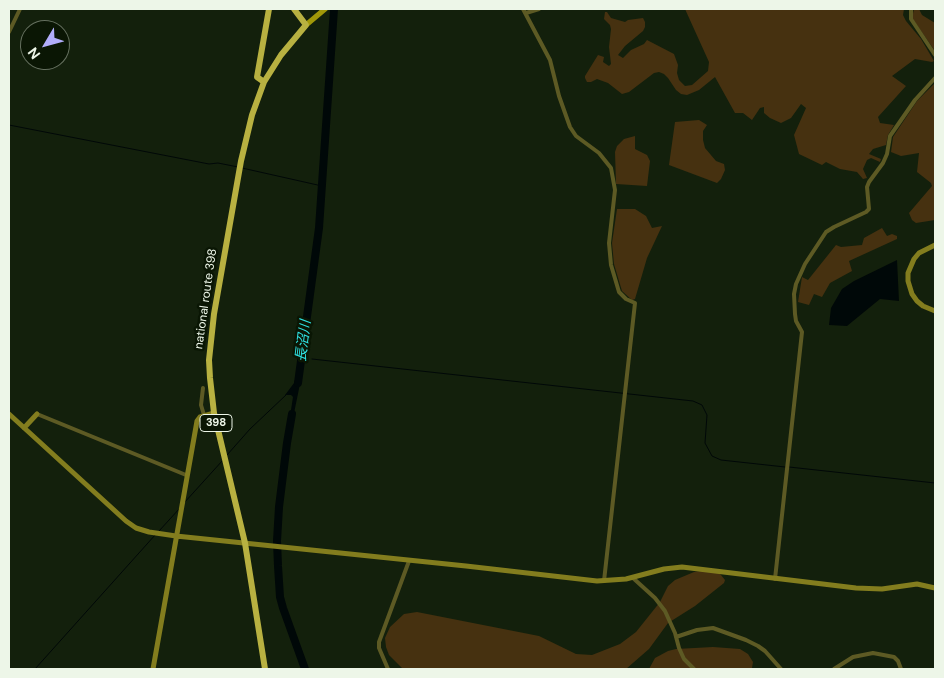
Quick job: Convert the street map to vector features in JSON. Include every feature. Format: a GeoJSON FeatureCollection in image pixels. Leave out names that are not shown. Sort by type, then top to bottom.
{"type":"FeatureCollection","features":[{"type":"Feature","properties":{"kind":"highway"},"geometry":{"type":"LineString","coordinates":[[264,82],[257,76],[269,9]]}},
{"type":"Feature","properties":{"kind":"highway"},"geometry":{"type":"LineString","coordinates":[[294,9],[306,25]]}},
{"type":"Feature","properties":{"kind":"highway","name":"national route 398"},"geometry":{"type":"LineString","coordinates":[[265,669],[245,543],[214,413],[210,378],[212,330],[226,239],[252,116],[264,82],[280,55],[306,25]]}},
{"type":"Feature","properties":{"kind":"main road"},"geometry":{"type":"LineString","coordinates":[[306,25],[323,11]]}},
{"type":"Feature","properties":{"kind":"street"},"geometry":{"type":"LineString","coordinates":[[9,32],[20,9]]}},
{"type":"Feature","properties":{"kind":"street"},"geometry":{"type":"LineString","coordinates":[[539,9],[525,11],[550,60],[559,96],[570,127],[582,142],[605,159],[611,168],[615,190],[609,243],[611,265],[619,292],[626,299],[635,303],[604,581]]}},
{"type":"Feature","properties":{"kind":"street"},"geometry":{"type":"LineString","coordinates":[[911,9],[911,19],[935,55]]}},
{"type":"Feature","properties":{"kind":"street"},"geometry":{"type":"LineString","coordinates":[[775,580],[802,332],[796,321],[794,304],[794,294],[799,276],[826,232],[869,209],[867,187],[883,163],[887,154],[890,136],[915,100],[935,78]]}},
{"type":"Feature","properties":{"kind":"street"},"geometry":{"type":"LineString","coordinates":[[935,245],[919,253],[908,273],[912,294],[923,306],[935,311]]}},
{"type":"Feature","properties":{"kind":"street"},"geometry":{"type":"LineString","coordinates":[[203,388],[201,406],[204,415]]}},
{"type":"Feature","properties":{"kind":"street"},"geometry":{"type":"LineString","coordinates":[[153,669],[197,420],[204,415],[214,413]]}},
{"type":"Feature","properties":{"kind":"street"},"geometry":{"type":"LineString","coordinates":[[9,414],[126,521],[142,531],[284,548],[604,581],[633,578],[664,569],[682,568],[868,589],[917,584],[935,585]]}},
{"type":"Feature","properties":{"kind":"street"},"geometry":{"type":"LineString","coordinates":[[24,428],[37,414],[186,475]]}},
{"type":"Feature","properties":{"kind":"street"},"geometry":{"type":"LineString","coordinates":[[388,669],[379,648],[380,642],[409,561]]}},
{"type":"Feature","properties":{"kind":"street"},"geometry":{"type":"LineString","coordinates":[[633,578],[661,604],[668,616],[684,659],[694,669]]}},
{"type":"Feature","properties":{"kind":"street"},"geometry":{"type":"LineString","coordinates":[[676,637],[697,630],[713,628],[758,646],[781,669]]}},
{"type":"Feature","properties":{"kind":"street"},"geometry":{"type":"LineString","coordinates":[[834,669],[853,657],[867,654],[894,657],[901,669]]}},
{"type":"Feature","properties":{"kind":"shaded area"},"geometry":{"type":"Polygon","coordinates":[[[685,9],[904,9],[903,15],[906,21],[921,39],[934,61],[915,59],[892,76],[906,86],[878,117],[880,123],[894,125],[888,135],[886,145],[873,149],[869,154],[881,159],[880,162],[871,158],[867,160],[863,169],[867,178],[863,179],[857,172],[840,169],[826,162],[822,165],[799,154],[794,135],[806,108],[801,104],[791,118],[781,123],[764,113],[764,107],[760,108],[752,120],[743,113],[735,113],[715,77],[699,90],[687,95],[681,94],[676,90],[668,78],[659,72],[654,73],[629,92],[622,94],[608,83],[597,79],[587,82],[585,76],[598,55],[604,57],[603,62],[609,66],[611,64],[609,47],[611,29],[604,19],[605,12],[607,12],[611,18],[625,22],[643,18],[645,22],[643,31],[625,46],[618,55],[623,58],[631,50],[644,44],[647,40],[674,54],[678,65],[677,73],[679,80],[685,86],[692,85],[708,71],[709,62],[685,9]]]}},
{"type":"Feature","properties":{"kind":"shaded area"},"geometry":{"type":"Polygon","coordinates":[[[914,9],[919,9],[922,15],[935,23],[935,51],[912,18],[914,9]]]}},
{"type":"Feature","properties":{"kind":"shaded area"},"geometry":{"type":"Polygon","coordinates":[[[935,83],[935,220],[916,223],[912,220],[909,213],[932,186],[931,183],[917,172],[919,153],[901,156],[891,152],[893,137],[917,101],[935,83]]]}},
{"type":"Feature","properties":{"kind":"shaded area"},"geometry":{"type":"Polygon","coordinates":[[[699,120],[707,125],[703,131],[705,148],[716,161],[724,164],[725,170],[717,183],[669,165],[675,122],[699,120]]]}},
{"type":"Feature","properties":{"kind":"shaded area"},"geometry":{"type":"Polygon","coordinates":[[[635,136],[635,149],[647,155],[650,161],[647,186],[616,184],[615,152],[617,146],[624,139],[635,136]]]}},
{"type":"Feature","properties":{"kind":"shaded area"},"geometry":{"type":"Polygon","coordinates":[[[617,209],[635,209],[646,216],[652,228],[662,226],[647,258],[635,299],[632,300],[622,291],[614,264],[612,243],[617,209]]]}},
{"type":"Feature","properties":{"kind":"shaded area"},"geometry":{"type":"Polygon","coordinates":[[[882,228],[887,236],[892,234],[897,236],[897,239],[849,261],[852,271],[830,283],[822,297],[814,294],[809,305],[798,302],[802,277],[808,280],[836,245],[841,247],[862,245],[864,238],[882,228]]]}},
{"type":"Feature","properties":{"kind":"shaded area"},"geometry":{"type":"Polygon","coordinates":[[[897,260],[899,301],[880,299],[847,326],[829,325],[831,308],[842,289],[897,260]]]}},
{"type":"Feature","properties":{"kind":"shaded area"},"geometry":{"type":"Polygon","coordinates":[[[297,373],[302,374],[292,423],[289,423],[293,397],[285,395],[294,383],[297,373]]]}},
{"type":"Feature","properties":{"kind":"shaded area"},"geometry":{"type":"Polygon","coordinates":[[[716,571],[721,575],[725,580],[724,583],[695,606],[668,623],[649,649],[626,669],[403,669],[389,655],[386,647],[385,638],[390,627],[404,614],[417,612],[539,636],[576,654],[592,655],[620,644],[636,632],[660,602],[668,586],[675,580],[694,572],[716,571]]]}},
{"type":"Feature","properties":{"kind":"shaded area"},"geometry":{"type":"Polygon","coordinates":[[[713,647],[740,649],[748,654],[753,662],[752,668],[649,669],[655,658],[668,651],[713,647]]]}},
{"type":"Feature","properties":{"kind":"waterway","name":"長沼川"},"geometry":{"type":"LineString","coordinates":[[298,383],[319,228],[334,9]]}},
{"type":"Feature","properties":{"kind":"waterway"},"geometry":{"type":"LineString","coordinates":[[9,125],[209,164],[218,163],[238,167]]}},
{"type":"Feature","properties":{"kind":"waterway"},"geometry":{"type":"LineString","coordinates":[[242,168],[322,186]]}},
{"type":"Feature","properties":{"kind":"waterway","name":"長沼川"},"geometry":{"type":"LineString","coordinates":[[301,359],[306,358]]}},
{"type":"Feature","properties":{"kind":"waterway"},"geometry":{"type":"LineString","coordinates":[[312,359],[693,401],[702,405],[707,415],[705,443],[712,456],[721,460],[785,467]]}},
{"type":"Feature","properties":{"kind":"waterway"},"geometry":{"type":"LineString","coordinates":[[227,455],[250,429],[286,395]]}},
{"type":"Feature","properties":{"kind":"waterway","name":"長沼川"},"geometry":{"type":"LineString","coordinates":[[292,414],[279,507],[278,566],[280,597],[305,669]]}},
{"type":"Feature","properties":{"kind":"waterway"},"geometry":{"type":"LineString","coordinates":[[184,503],[223,460]]}},
{"type":"Feature","properties":{"kind":"waterway"},"geometry":{"type":"LineString","coordinates":[[789,467],[935,483]]}},
{"type":"Feature","properties":{"kind":"waterway"},"geometry":{"type":"LineString","coordinates":[[159,531],[180,508]]}},
{"type":"Feature","properties":{"kind":"waterway"},"geometry":{"type":"LineString","coordinates":[[35,669],[156,534]]}}]}
